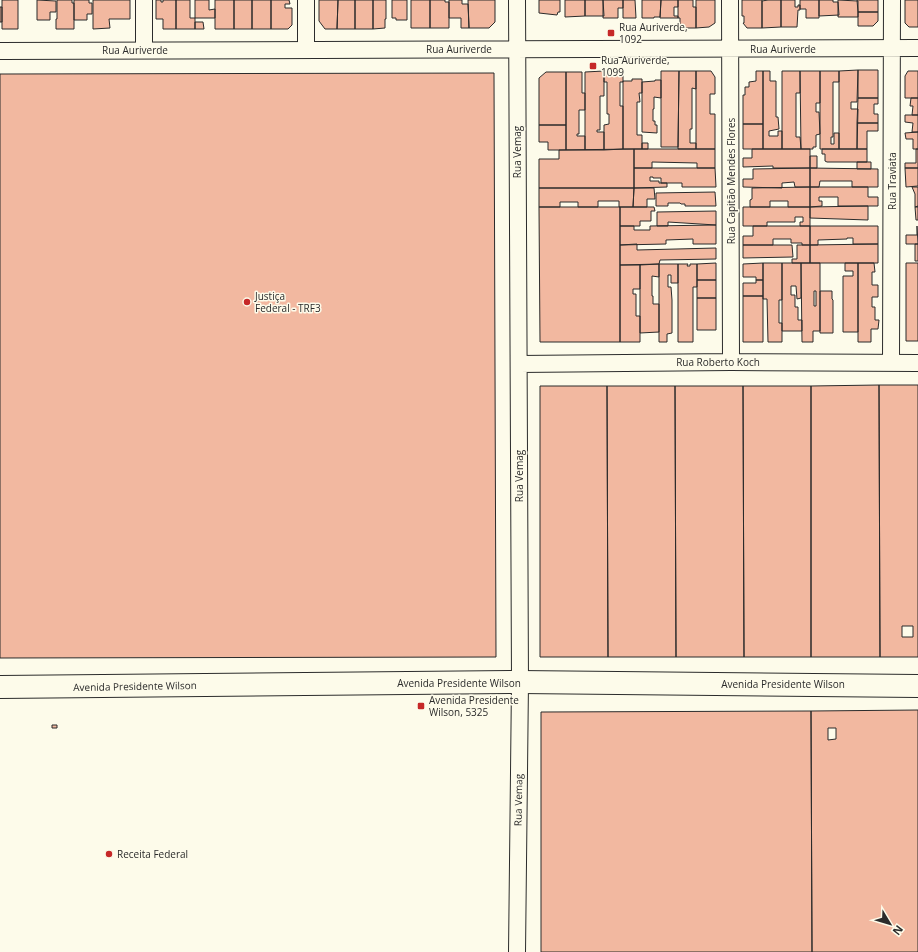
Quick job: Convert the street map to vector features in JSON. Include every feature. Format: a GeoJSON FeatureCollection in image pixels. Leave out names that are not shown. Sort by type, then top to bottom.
{"type":"FeatureCollection","features":[{"type":"Feature","properties":{"kind":"main road","name":"Avenida Presidente Wilson"},"geometry":{"type":"LineString","coordinates":[[0,687],[520,682],[918,686]]}},
{"type":"Feature","properties":{"kind":"street"},"geometry":{"type":"LineString","coordinates":[[144,0],[144,50]]}},
{"type":"Feature","properties":{"kind":"street"},"geometry":{"type":"LineString","coordinates":[[306,0],[306,49]]}},
{"type":"Feature","properties":{"kind":"street","name":"Rua Vemag"},"geometry":{"type":"LineString","coordinates":[[517,0],[520,682],[517,952]]}},
{"type":"Feature","properties":{"kind":"street","name":"Rua Capitão Mendes Flores"},"geometry":{"type":"LineString","coordinates":[[730,0],[731,362]]}},
{"type":"Feature","properties":{"kind":"street","name":"Rua Traviata"},"geometry":{"type":"LineString","coordinates":[[891,363],[892,0]]}},
{"type":"Feature","properties":{"kind":"street","name":"Rua Auriverde"},"geometry":{"type":"LineString","coordinates":[[0,51],[918,48]]}},
{"type":"Feature","properties":{"kind":"street","name":"Rua Roberto Koch"},"geometry":{"type":"LineString","coordinates":[[518,364],[731,362],[918,363]]}},
{"type":"Feature","properties":{"kind":"building"},"geometry":{"type":"Polygon","coordinates":[[[2,0],[18,0],[18,29],[2,29],[2,0]]]}},
{"type":"Feature","properties":{"kind":"building"},"geometry":{"type":"Polygon","coordinates":[[[37,0],[56,1],[56,12],[50,12],[50,20],[37,20],[37,0]]]}},
{"type":"Feature","properties":{"kind":"building"},"geometry":{"type":"Polygon","coordinates":[[[57,0],[72,0],[72,3],[74,3],[74,29],[56,29],[57,0]]]}},
{"type":"Feature","properties":{"kind":"building"},"geometry":{"type":"Polygon","coordinates":[[[74,0],[89,0],[89,3],[92,3],[92,14],[87,14],[87,20],[74,20],[74,0]]]}},
{"type":"Feature","properties":{"kind":"building"},"geometry":{"type":"Polygon","coordinates":[[[93,0],[130,0],[130,19],[109,19],[110,28],[93,29],[93,0]]]}},
{"type":"Feature","properties":{"kind":"building"},"geometry":{"type":"Polygon","coordinates":[[[156,0],[161,0],[161,2],[163,2],[163,0],[176,0],[176,29],[163,29],[163,19],[156,19],[156,0]]]}},
{"type":"Feature","properties":{"kind":"building"},"geometry":{"type":"Polygon","coordinates":[[[176,0],[190,0],[190,18],[195,18],[195,29],[176,29],[176,0]]]}},
{"type":"Feature","properties":{"kind":"building"},"geometry":{"type":"Polygon","coordinates":[[[195,0],[209,0],[209,10],[215,9],[215,18],[195,18],[195,0]]]}},
{"type":"Feature","properties":{"kind":"building"},"geometry":{"type":"Polygon","coordinates":[[[215,0],[234,0],[234,29],[215,29],[215,0]]]}},
{"type":"Feature","properties":{"kind":"building"},"geometry":{"type":"Polygon","coordinates":[[[234,0],[252,0],[252,29],[234,29],[234,0]]]}},
{"type":"Feature","properties":{"kind":"building"},"geometry":{"type":"Polygon","coordinates":[[[252,0],[271,0],[271,29],[252,29],[252,0]]]}},
{"type":"Feature","properties":{"kind":"building"},"geometry":{"type":"Polygon","coordinates":[[[271,0],[289,0],[290,4],[285,4],[285,8],[292,8],[292,25],[288,29],[271,29],[271,0]]]}},
{"type":"Feature","properties":{"kind":"building"},"geometry":{"type":"Polygon","coordinates":[[[319,0],[338,0],[337,29],[325,29],[319,21],[319,0]]]}},
{"type":"Feature","properties":{"kind":"building"},"geometry":{"type":"Polygon","coordinates":[[[338,0],[355,0],[355,29],[337,29],[338,0]]]}},
{"type":"Feature","properties":{"kind":"building"},"geometry":{"type":"Polygon","coordinates":[[[355,0],[373,0],[373,29],[355,29],[355,0]]]}},
{"type":"Feature","properties":{"kind":"building"},"geometry":{"type":"Polygon","coordinates":[[[373,0],[386,0],[385,28],[373,29],[373,0]]]}},
{"type":"Feature","properties":{"kind":"building"},"geometry":{"type":"Polygon","coordinates":[[[392,0],[407,0],[407,20],[396,20],[396,18],[392,18],[392,0]]]}},
{"type":"Feature","properties":{"kind":"building"},"geometry":{"type":"Polygon","coordinates":[[[411,0],[430,0],[430,28],[411,28],[411,0]]]}},
{"type":"Feature","properties":{"kind":"building"},"geometry":{"type":"Polygon","coordinates":[[[430,0],[445,0],[445,2],[449,2],[449,28],[430,28],[430,0]]]}},
{"type":"Feature","properties":{"kind":"building"},"geometry":{"type":"Polygon","coordinates":[[[449,0],[462,0],[462,4],[468,4],[469,28],[461,28],[461,18],[449,18],[449,0]]]}},
{"type":"Feature","properties":{"kind":"building"},"geometry":{"type":"Polygon","coordinates":[[[468,0],[495,0],[495,22],[489,28],[469,28],[468,0]]]}},
{"type":"Feature","properties":{"kind":"building"},"geometry":{"type":"Polygon","coordinates":[[[539,0],[560,0],[560,12],[558,12],[557,15],[539,13],[539,0]]]}},
{"type":"Feature","properties":{"kind":"building"},"geometry":{"type":"Polygon","coordinates":[[[565,0],[585,0],[585,16],[565,17],[565,0]]]}},
{"type":"Feature","properties":{"kind":"building"},"geometry":{"type":"Polygon","coordinates":[[[585,0],[603,0],[604,16],[585,16],[585,0]]]}},
{"type":"Feature","properties":{"kind":"building"},"geometry":{"type":"Polygon","coordinates":[[[603,0],[623,0],[623,8],[618,8],[618,18],[603,18],[603,0]]]}},
{"type":"Feature","properties":{"kind":"building"},"geometry":{"type":"Polygon","coordinates":[[[623,0],[635,0],[636,18],[623,18],[623,0]]]}},
{"type":"Feature","properties":{"kind":"building"},"geometry":{"type":"Polygon","coordinates":[[[642,0],[661,0],[660,17],[642,18],[642,0]]]}},
{"type":"Feature","properties":{"kind":"building"},"geometry":{"type":"Polygon","coordinates":[[[661,0],[678,0],[678,7],[674,7],[674,16],[678,16],[678,18],[660,18],[661,0]]]}},
{"type":"Feature","properties":{"kind":"building"},"geometry":{"type":"Polygon","coordinates":[[[678,0],[693,0],[693,7],[696,7],[696,28],[680,28],[680,18],[678,18],[678,0]]]}},
{"type":"Feature","properties":{"kind":"building"},"geometry":{"type":"Polygon","coordinates":[[[696,0],[715,0],[715,23],[709,27],[696,28],[696,0]]]}},
{"type":"Feature","properties":{"kind":"building"},"geometry":{"type":"Polygon","coordinates":[[[742,0],[762,0],[762,28],[747,28],[743,23],[744,16],[742,16],[742,0]]]}},
{"type":"Feature","properties":{"kind":"building"},"geometry":{"type":"Polygon","coordinates":[[[781,0],[781,27],[762,28],[762,1],[781,0]]]}},
{"type":"Feature","properties":{"kind":"building"},"geometry":{"type":"Polygon","coordinates":[[[781,0],[795,0],[795,7],[800,5],[800,10],[798,10],[797,27],[781,27],[781,0]]]}},
{"type":"Feature","properties":{"kind":"building"},"geometry":{"type":"Polygon","coordinates":[[[800,0],[819,0],[819,18],[806,18],[806,9],[800,9],[800,0]]]}},
{"type":"Feature","properties":{"kind":"building"},"geometry":{"type":"Polygon","coordinates":[[[819,0],[833,0],[833,2],[838,2],[839,15],[819,16],[819,0]]]}},
{"type":"Feature","properties":{"kind":"building"},"geometry":{"type":"Polygon","coordinates":[[[838,0],[858,1],[858,17],[838,17],[838,0]]]}},
{"type":"Feature","properties":{"kind":"building"},"geometry":{"type":"Polygon","coordinates":[[[857,0],[878,0],[878,12],[858,12],[857,0]]]}},
{"type":"Feature","properties":{"kind":"building"},"geometry":{"type":"Polygon","coordinates":[[[905,0],[918,0],[918,27],[909,27],[905,23],[905,0]]]}},
{"type":"Feature","properties":{"kind":"building"},"geometry":{"type":"Polygon","coordinates":[[[0,7],[2,7],[2,22],[0,22],[0,7]]]}},
{"type":"Feature","properties":{"kind":"building"},"geometry":{"type":"Polygon","coordinates":[[[858,12],[878,12],[878,21],[873,26],[858,26],[858,12]]]}},
{"type":"Feature","properties":{"kind":"building"},"geometry":{"type":"Polygon","coordinates":[[[195,22],[203,22],[204,29],[195,29],[195,22]]]}},
{"type":"Feature","properties":{"kind":"building"},"geometry":{"type":"Polygon","coordinates":[[[858,70],[857,102],[851,102],[851,109],[858,109],[857,149],[839,149],[839,71],[858,70]]]}},
{"type":"Feature","properties":{"kind":"building"},"geometry":{"type":"Polygon","coordinates":[[[858,70],[878,70],[878,98],[858,98],[858,70]]]}},
{"type":"Feature","properties":{"kind":"building"},"geometry":{"type":"Polygon","coordinates":[[[604,71],[604,96],[600,96],[600,130],[597,130],[597,132],[604,132],[604,150],[585,150],[585,72],[604,71]]]}},
{"type":"Feature","properties":{"kind":"building"},"geometry":{"type":"Polygon","coordinates":[[[604,71],[623,71],[623,82],[620,82],[620,106],[623,106],[623,149],[604,150],[604,125],[609,124],[609,114],[607,114],[607,82],[604,82],[604,71]]]}},
{"type":"Feature","properties":{"kind":"building"},"geometry":{"type":"Polygon","coordinates":[[[661,71],[679,71],[678,147],[661,147],[661,71]]]}},
{"type":"Feature","properties":{"kind":"building"},"geometry":{"type":"Polygon","coordinates":[[[679,71],[696,71],[696,89],[692,88],[692,129],[690,129],[690,143],[696,143],[696,149],[678,149],[679,71]]]}},
{"type":"Feature","properties":{"kind":"building"},"geometry":{"type":"Polygon","coordinates":[[[696,71],[711,71],[715,77],[715,94],[710,94],[710,114],[715,114],[715,149],[696,149],[696,71]]]}},
{"type":"Feature","properties":{"kind":"building"},"geometry":{"type":"Polygon","coordinates":[[[756,71],[763,71],[763,124],[743,124],[743,95],[745,95],[745,87],[749,87],[749,82],[756,81],[756,71]]]}},
{"type":"Feature","properties":{"kind":"building"},"geometry":{"type":"Polygon","coordinates":[[[763,71],[770,71],[770,81],[776,81],[776,117],[778,117],[779,129],[769,131],[769,136],[778,136],[778,131],[782,131],[782,149],[763,149],[763,71]]]}},
{"type":"Feature","properties":{"kind":"building"},"geometry":{"type":"Polygon","coordinates":[[[782,71],[800,71],[800,93],[796,93],[796,137],[800,137],[801,149],[782,149],[782,71]]]}},
{"type":"Feature","properties":{"kind":"building"},"geometry":{"type":"Polygon","coordinates":[[[800,71],[820,71],[820,103],[816,103],[816,112],[819,112],[820,134],[816,135],[816,147],[813,147],[813,149],[801,149],[800,71]]]}},
{"type":"Feature","properties":{"kind":"building"},"geometry":{"type":"Polygon","coordinates":[[[820,71],[839,71],[839,82],[833,82],[833,137],[831,137],[831,144],[834,144],[834,133],[839,133],[839,149],[820,149],[820,71]]]}},
{"type":"Feature","properties":{"kind":"building"},"geometry":{"type":"Polygon","coordinates":[[[908,71],[918,71],[918,98],[905,98],[905,76],[908,71]]]}},
{"type":"Feature","properties":{"kind":"building"},"geometry":{"type":"Polygon","coordinates":[[[546,72],[566,72],[566,125],[539,125],[539,78],[546,72]]]}},
{"type":"Feature","properties":{"kind":"building"},"geometry":{"type":"Polygon","coordinates":[[[566,72],[582,72],[582,93],[585,93],[585,110],[579,110],[579,134],[577,134],[577,136],[585,136],[585,150],[566,150],[566,72]]]}},
{"type":"Feature","properties":{"kind":"building","name":"Justiça Federal - TRF3"},"geometry":{"type":"Polygon","coordinates":[[[494,73],[496,657],[0,658],[0,74],[494,73]]]}},
{"type":"Feature","properties":{"kind":"building"},"geometry":{"type":"Polygon","coordinates":[[[632,79],[642,79],[642,93],[639,93],[640,102],[637,102],[637,135],[642,135],[642,149],[623,149],[623,81],[632,81],[632,79]]]}},
{"type":"Feature","properties":{"kind":"building"},"geometry":{"type":"Polygon","coordinates":[[[661,80],[661,98],[654,97],[653,109],[653,121],[655,121],[655,125],[657,125],[657,133],[642,132],[642,82],[661,80]]]}},
{"type":"Feature","properties":{"kind":"building"},"geometry":{"type":"Polygon","coordinates":[[[858,98],[878,98],[878,104],[874,104],[874,114],[878,114],[878,123],[857,123],[858,98]]]}},
{"type":"Feature","properties":{"kind":"building"},"geometry":{"type":"Polygon","coordinates":[[[911,98],[918,98],[918,115],[912,115],[913,106],[910,106],[911,98]]]}},
{"type":"Feature","properties":{"kind":"building"},"geometry":{"type":"Polygon","coordinates":[[[905,115],[918,115],[918,132],[912,132],[913,123],[905,122],[905,115]]]}},
{"type":"Feature","properties":{"kind":"building"},"geometry":{"type":"Polygon","coordinates":[[[857,123],[878,123],[878,131],[867,131],[867,149],[857,149],[857,123]]]}},
{"type":"Feature","properties":{"kind":"building"},"geometry":{"type":"Polygon","coordinates":[[[743,124],[763,124],[763,149],[743,149],[743,124]]]}},
{"type":"Feature","properties":{"kind":"building"},"geometry":{"type":"Polygon","coordinates":[[[539,125],[566,125],[566,150],[548,150],[548,142],[539,142],[539,125]]]}},
{"type":"Feature","properties":{"kind":"building"},"geometry":{"type":"Polygon","coordinates":[[[918,132],[918,149],[913,149],[913,139],[906,139],[905,133],[918,132]]]}},
{"type":"Feature","properties":{"kind":"building"},"geometry":{"type":"Polygon","coordinates":[[[642,143],[648,143],[648,149],[642,149],[642,143]]]}},
{"type":"Feature","properties":{"kind":"building"},"geometry":{"type":"Polygon","coordinates":[[[634,149],[634,188],[539,188],[539,159],[559,159],[559,150],[634,149]]]}},
{"type":"Feature","properties":{"kind":"building"},"geometry":{"type":"Polygon","coordinates":[[[634,149],[715,149],[715,168],[697,168],[697,163],[652,162],[652,168],[634,168],[634,149]]]}},
{"type":"Feature","properties":{"kind":"building"},"geometry":{"type":"Polygon","coordinates":[[[752,149],[810,149],[810,168],[773,168],[773,166],[743,167],[743,158],[752,158],[752,149]]]}},
{"type":"Feature","properties":{"kind":"building"},"geometry":{"type":"Polygon","coordinates":[[[822,149],[867,149],[867,162],[827,162],[825,161],[825,154],[822,154],[822,149]]]}},
{"type":"Feature","properties":{"kind":"building"},"geometry":{"type":"Polygon","coordinates":[[[916,149],[918,149],[918,168],[905,168],[905,163],[916,163],[916,149]]]}},
{"type":"Feature","properties":{"kind":"building"},"geometry":{"type":"Polygon","coordinates":[[[810,156],[817,156],[817,168],[810,168],[810,156]]]}},
{"type":"Feature","properties":{"kind":"building"},"geometry":{"type":"Polygon","coordinates":[[[857,162],[871,162],[871,169],[857,169],[857,162]]]}},
{"type":"Feature","properties":{"kind":"building"},"geometry":{"type":"Polygon","coordinates":[[[634,168],[715,168],[716,187],[682,187],[682,183],[667,183],[667,187],[634,188],[634,168]],[[650,177],[650,181],[659,181],[659,183],[661,183],[661,178],[650,177]]]}},
{"type":"Feature","properties":{"kind":"building"},"geometry":{"type":"Polygon","coordinates":[[[810,168],[810,187],[795,187],[794,182],[782,183],[782,188],[743,187],[743,179],[753,179],[753,169],[810,168]]]}},
{"type":"Feature","properties":{"kind":"building"},"geometry":{"type":"Polygon","coordinates":[[[810,168],[878,169],[878,187],[852,187],[852,181],[820,181],[819,187],[810,187],[810,168]]]}},
{"type":"Feature","properties":{"kind":"building"},"geometry":{"type":"Polygon","coordinates":[[[905,168],[918,168],[918,186],[906,187],[905,168]]]}},
{"type":"Feature","properties":{"kind":"building"},"geometry":{"type":"Polygon","coordinates":[[[810,187],[810,207],[788,207],[788,201],[770,201],[770,207],[750,207],[752,188],[810,187]]]}},
{"type":"Feature","properties":{"kind":"building"},"geometry":{"type":"Polygon","coordinates":[[[810,187],[868,187],[868,197],[878,197],[878,206],[838,206],[838,197],[819,197],[819,201],[822,201],[822,206],[810,207],[810,187]]]}},
{"type":"Feature","properties":{"kind":"building"},"geometry":{"type":"Polygon","coordinates":[[[912,187],[918,187],[918,207],[915,207],[915,194],[912,187]]]}},
{"type":"Feature","properties":{"kind":"building"},"geometry":{"type":"Polygon","coordinates":[[[539,188],[634,188],[633,207],[619,207],[619,201],[598,201],[598,207],[578,207],[578,202],[560,202],[560,207],[539,207],[539,188]]]}},
{"type":"Feature","properties":{"kind":"building"},"geometry":{"type":"Polygon","coordinates":[[[634,188],[654,188],[655,199],[647,199],[647,207],[633,207],[634,188]]]}},
{"type":"Feature","properties":{"kind":"building"},"geometry":{"type":"Polygon","coordinates":[[[715,192],[716,206],[685,206],[685,204],[680,203],[668,203],[668,206],[656,206],[656,193],[715,192]]]}},
{"type":"Feature","properties":{"kind":"building"},"geometry":{"type":"Polygon","coordinates":[[[868,206],[868,220],[810,218],[810,207],[868,206]]]}},
{"type":"Feature","properties":{"kind":"building"},"geometry":{"type":"Polygon","coordinates":[[[918,206],[918,220],[916,220],[915,207],[918,206]]]}},
{"type":"Feature","properties":{"kind":"building"},"geometry":{"type":"Polygon","coordinates":[[[539,207],[620,207],[620,342],[540,342],[539,207]]]}},
{"type":"Feature","properties":{"kind":"building"},"geometry":{"type":"Polygon","coordinates":[[[620,207],[654,207],[655,211],[651,211],[651,221],[640,221],[640,226],[620,226],[620,207]]]}},
{"type":"Feature","properties":{"kind":"building"},"geometry":{"type":"Polygon","coordinates":[[[743,207],[810,207],[810,226],[800,226],[800,222],[803,222],[803,217],[795,217],[795,222],[767,222],[767,226],[743,226],[743,207]]]}},
{"type":"Feature","properties":{"kind":"building"},"geometry":{"type":"Polygon","coordinates":[[[716,211],[716,225],[668,222],[668,226],[657,226],[657,212],[716,211]]]}},
{"type":"Feature","properties":{"kind":"building"},"geometry":{"type":"Polygon","coordinates":[[[716,225],[716,244],[693,244],[693,239],[666,240],[666,244],[620,245],[620,226],[634,226],[634,230],[650,230],[650,226],[716,225]]]}},
{"type":"Feature","properties":{"kind":"building"},"geometry":{"type":"Polygon","coordinates":[[[753,226],[810,226],[810,245],[791,243],[791,239],[773,239],[773,245],[743,245],[743,236],[753,236],[753,226]]]}},
{"type":"Feature","properties":{"kind":"building"},"geometry":{"type":"Polygon","coordinates":[[[810,226],[878,226],[878,244],[853,244],[853,238],[847,238],[818,240],[818,245],[810,245],[810,226]]]}},
{"type":"Feature","properties":{"kind":"building"},"geometry":{"type":"Polygon","coordinates":[[[917,226],[918,244],[906,244],[906,235],[917,235],[917,226]]]}},
{"type":"Feature","properties":{"kind":"building"},"geometry":{"type":"Polygon","coordinates":[[[637,244],[637,250],[716,248],[716,259],[660,260],[659,264],[620,265],[620,245],[637,244]]]}},
{"type":"Feature","properties":{"kind":"building"},"geometry":{"type":"Polygon","coordinates":[[[878,244],[878,263],[810,263],[810,245],[878,244]]]}},
{"type":"Feature","properties":{"kind":"building"},"geometry":{"type":"Polygon","coordinates":[[[915,244],[918,244],[918,261],[915,261],[915,244]]]}},
{"type":"Feature","properties":{"kind":"building"},"geometry":{"type":"Polygon","coordinates":[[[743,245],[792,245],[793,257],[743,258],[743,245]]]}},
{"type":"Feature","properties":{"kind":"building"},"geometry":{"type":"Polygon","coordinates":[[[797,245],[810,245],[810,263],[792,263],[792,259],[797,259],[797,245]]]}},
{"type":"Feature","properties":{"kind":"building"},"geometry":{"type":"Polygon","coordinates":[[[716,263],[716,280],[697,280],[697,264],[716,263]]]}},
{"type":"Feature","properties":{"kind":"building"},"geometry":{"type":"Polygon","coordinates":[[[763,263],[763,280],[756,280],[756,277],[743,277],[743,264],[763,263]]]}},
{"type":"Feature","properties":{"kind":"building"},"geometry":{"type":"Polygon","coordinates":[[[763,263],[782,263],[782,300],[779,300],[779,323],[782,323],[782,342],[768,342],[767,299],[763,299],[763,263]]]}},
{"type":"Feature","properties":{"kind":"building"},"geometry":{"type":"Polygon","coordinates":[[[782,263],[801,263],[801,298],[797,299],[796,286],[791,286],[791,295],[795,295],[795,307],[798,307],[798,320],[802,320],[802,331],[782,331],[782,263]]]}},
{"type":"Feature","properties":{"kind":"building"},"geometry":{"type":"Polygon","coordinates":[[[801,263],[820,263],[820,331],[813,331],[813,342],[802,342],[801,263]],[[814,291],[814,306],[816,306],[816,291],[814,291]]]}},
{"type":"Feature","properties":{"kind":"building"},"geometry":{"type":"Polygon","coordinates":[[[845,263],[858,263],[858,332],[843,332],[843,276],[853,276],[853,271],[845,271],[845,263]]]}},
{"type":"Feature","properties":{"kind":"building"},"geometry":{"type":"Polygon","coordinates":[[[858,263],[874,263],[875,272],[872,272],[872,285],[878,285],[878,297],[872,297],[872,307],[875,307],[875,320],[879,320],[878,329],[871,329],[871,342],[858,342],[858,263]]]}},
{"type":"Feature","properties":{"kind":"building"},"geometry":{"type":"Polygon","coordinates":[[[906,263],[918,263],[918,341],[906,341],[906,263]]]}},
{"type":"Feature","properties":{"kind":"building"},"geometry":{"type":"Polygon","coordinates":[[[659,264],[659,277],[652,276],[652,296],[653,304],[659,304],[659,332],[640,333],[640,265],[659,264]]]}},
{"type":"Feature","properties":{"kind":"building"},"geometry":{"type":"Polygon","coordinates":[[[659,264],[678,264],[678,283],[671,283],[671,275],[668,275],[668,287],[671,287],[672,300],[672,333],[667,334],[667,342],[659,342],[659,264]]]}},
{"type":"Feature","properties":{"kind":"building"},"geometry":{"type":"Polygon","coordinates":[[[678,264],[688,264],[687,266],[690,266],[690,264],[697,264],[697,287],[693,287],[693,342],[678,342],[678,264]]]}},
{"type":"Feature","properties":{"kind":"building"},"geometry":{"type":"Polygon","coordinates":[[[620,265],[640,265],[640,289],[633,289],[633,294],[636,294],[636,316],[640,316],[640,342],[620,342],[620,265]]]}},
{"type":"Feature","properties":{"kind":"building"},"geometry":{"type":"Polygon","coordinates":[[[697,280],[716,280],[716,298],[697,298],[697,280]]]}},
{"type":"Feature","properties":{"kind":"building"},"geometry":{"type":"Polygon","coordinates":[[[756,280],[763,280],[763,296],[743,296],[743,283],[756,283],[756,280]]]}},
{"type":"Feature","properties":{"kind":"building"},"geometry":{"type":"Polygon","coordinates":[[[820,291],[832,291],[833,333],[820,333],[820,291]]]}},
{"type":"Feature","properties":{"kind":"building"},"geometry":{"type":"Polygon","coordinates":[[[743,296],[763,296],[763,342],[743,342],[743,296]]]}},
{"type":"Feature","properties":{"kind":"building"},"geometry":{"type":"Polygon","coordinates":[[[697,298],[716,298],[716,330],[697,330],[697,298]]]}},
{"type":"Feature","properties":{"kind":"building"},"geometry":{"type":"Polygon","coordinates":[[[879,385],[918,385],[918,657],[880,657],[879,385]],[[902,626],[902,637],[913,637],[913,626],[902,626]]]}},
{"type":"Feature","properties":{"kind":"building"},"geometry":{"type":"Polygon","coordinates":[[[879,385],[880,657],[811,657],[811,386],[879,385]]]}},
{"type":"Feature","properties":{"kind":"building"},"geometry":{"type":"Polygon","coordinates":[[[540,386],[607,386],[608,657],[540,657],[540,386]]]}},
{"type":"Feature","properties":{"kind":"building"},"geometry":{"type":"Polygon","coordinates":[[[607,386],[675,386],[676,657],[608,657],[607,386]]]}},
{"type":"Feature","properties":{"kind":"building"},"geometry":{"type":"Polygon","coordinates":[[[675,386],[743,386],[744,657],[676,657],[675,386]]]}},
{"type":"Feature","properties":{"kind":"building"},"geometry":{"type":"Polygon","coordinates":[[[743,386],[811,386],[811,657],[744,657],[743,386]]]}},
{"type":"Feature","properties":{"kind":"building"},"geometry":{"type":"Polygon","coordinates":[[[918,710],[918,952],[812,952],[811,711],[918,710]],[[828,728],[828,740],[836,739],[836,728],[828,728]]]}},
{"type":"Feature","properties":{"kind":"building"},"geometry":{"type":"Polygon","coordinates":[[[811,711],[812,952],[541,952],[541,712],[811,711]]]}},
{"type":"Feature","properties":{"kind":"building"},"geometry":{"type":"Polygon","coordinates":[[[52,725],[57,725],[57,728],[52,728],[52,725]]]}},
{"type":"Feature","properties":{"kind":"place","name":"Rua Auriverde, 1092"},"geometry":{"type":"Point","coordinates":[611,33]}},
{"type":"Feature","properties":{"kind":"place","name":"Rua Auriverde, 1099"},"geometry":{"type":"Point","coordinates":[593,66]}},
{"type":"Feature","properties":{"kind":"place","name":"Justiça Federal - TRF3"},"geometry":{"type":"Point","coordinates":[247,302]}},
{"type":"Feature","properties":{"kind":"place","name":"Avenida Presidente Wilson, 5325"},"geometry":{"type":"Point","coordinates":[421,706]}},
{"type":"Feature","properties":{"kind":"place","name":"Receita Federal"},"geometry":{"type":"Point","coordinates":[109,854]}}]}
